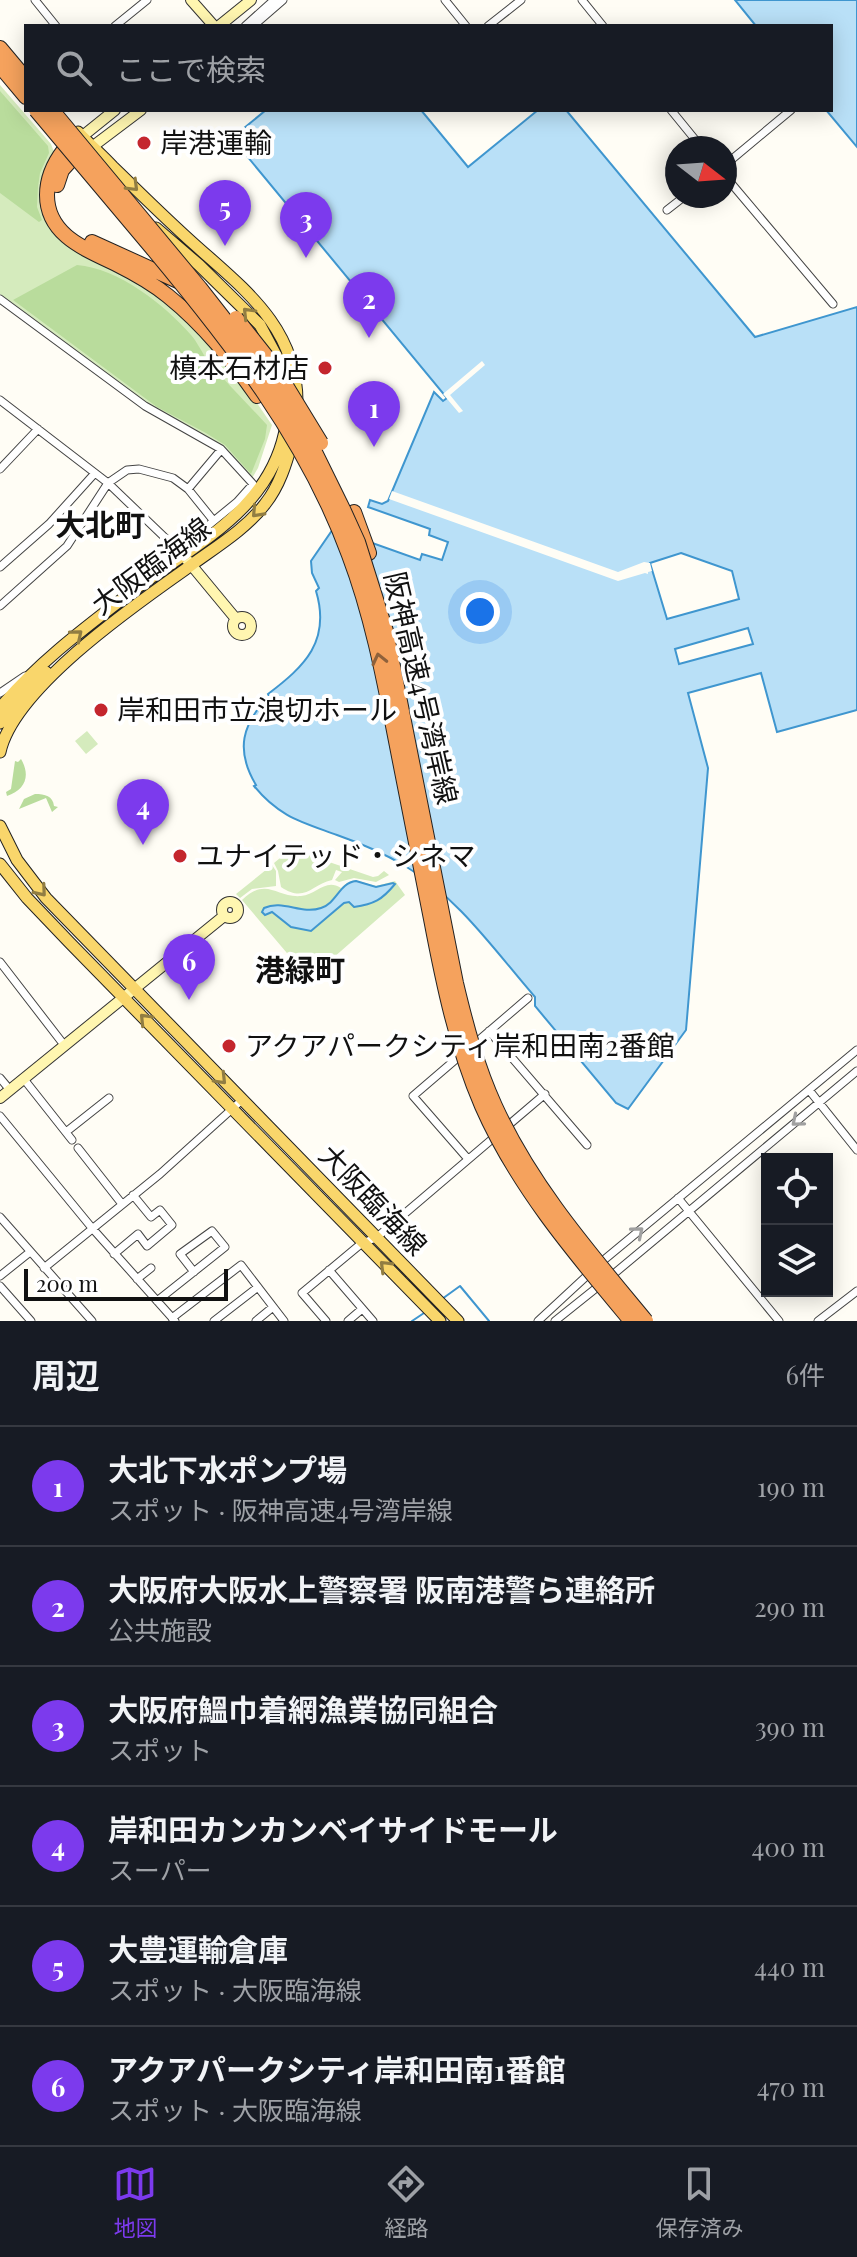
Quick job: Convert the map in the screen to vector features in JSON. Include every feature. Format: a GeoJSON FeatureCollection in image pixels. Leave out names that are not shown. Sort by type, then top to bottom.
{"type":"FeatureCollection","features":[{"type":"Feature","properties":{"kind":"highway"},"geometry":{"type":"LineString","coordinates":[[0,48],[24,77]]}},
{"type":"Feature","properties":{"kind":"highway"},"geometry":{"type":"LineString","coordinates":[[0,66],[24,95]]}},
{"type":"Feature","properties":{"kind":"highway","name":"阪神高速4号湾岸線"},"geometry":{"type":"LineString","coordinates":[[36,112],[244,362],[294,437],[317,480],[360,588],[380,661],[444,985],[471,1079],[495,1133],[528,1190],[631,1321]]}},
{"type":"Feature","properties":{"kind":"highway","name":"阪神高速4号湾岸線"},"geometry":{"type":"LineString","coordinates":[[54,112],[232,328],[293,414],[324,468],[372,583],[386,631],[456,983],[483,1078],[504,1125],[539,1185],[646,1321]]}},
{"type":"Feature","properties":{"kind":"highway"},"geometry":{"type":"LineString","coordinates":[[68,154],[53,166],[47,203],[64,235],[160,290],[219,345],[299,456],[337,524]]}},
{"type":"Feature","properties":{"kind":"highway"},"geometry":{"type":"LineString","coordinates":[[68,154],[56,189],[58,209],[67,226],[83,238],[216,302],[236,318],[257,343],[292,393],[338,476],[366,545],[377,580],[386,631]]}},
{"type":"Feature","properties":{"kind":"main road"},"geometry":{"type":"LineString","coordinates":[[0,39],[24,68]]}},
{"type":"Feature","properties":{"kind":"main road"},"geometry":{"type":"LineString","coordinates":[[0,74],[24,103]]}},
{"type":"Feature","properties":{"kind":"main road","name":"大阪臨海線"},"geometry":{"type":"LineString","coordinates":[[0,708],[34,671],[91,623],[239,513],[268,477],[283,440],[289,405],[277,357],[260,325],[199,265],[91,177],[68,154],[36,112]]}},
{"type":"Feature","properties":{"kind":"main road","name":"大阪臨海線"},"geometry":{"type":"LineString","coordinates":[[0,752],[16,717],[61,667],[140,602],[250,520],[266,504],[278,485],[295,433],[297,393],[280,333],[252,296],[157,210],[82,137],[62,112]]}},
{"type":"Feature","properties":{"kind":"main road"},"geometry":{"type":"LineString","coordinates":[[0,723],[31,685],[52,667],[61,667]]}},
{"type":"Feature","properties":{"kind":"main road","name":"大阪臨海線"},"geometry":{"type":"LineString","coordinates":[[0,826],[17,860],[46,898],[458,1321]]}},
{"type":"Feature","properties":{"kind":"main road","name":"大阪臨海線"},"geometry":{"type":"LineString","coordinates":[[1,868],[70,943],[440,1321]]}},
{"type":"Feature","properties":{"kind":"street"},"geometry":{"type":"LineString","coordinates":[[35,0],[54,24]]}},
{"type":"Feature","properties":{"kind":"street"},"geometry":{"type":"LineString","coordinates":[[117,24],[147,0]]}},
{"type":"Feature","properties":{"kind":"street"},"geometry":{"type":"LineString","coordinates":[[191,0],[215,24]]}},
{"type":"Feature","properties":{"kind":"street"},"geometry":{"type":"LineString","coordinates":[[220,24],[251,0]]}},
{"type":"Feature","properties":{"kind":"street"},"geometry":{"type":"LineString","coordinates":[[231,16],[258,0]]}},
{"type":"Feature","properties":{"kind":"street"},"geometry":{"type":"LineString","coordinates":[[247,24],[274,0]]}},
{"type":"Feature","properties":{"kind":"street"},"geometry":{"type":"LineString","coordinates":[[255,24],[283,0]]}},
{"type":"Feature","properties":{"kind":"street"},"geometry":{"type":"LineString","coordinates":[[445,0],[464,24]]}},
{"type":"Feature","properties":{"kind":"street"},"geometry":{"type":"LineString","coordinates":[[491,24],[521,0]]}},
{"type":"Feature","properties":{"kind":"street"},"geometry":{"type":"LineString","coordinates":[[582,0],[601,24]]}},
{"type":"Feature","properties":{"kind":"street"},"geometry":{"type":"LineString","coordinates":[[68,154],[82,137],[113,112]]}},
{"type":"Feature","properties":{"kind":"street"},"geometry":{"type":"LineString","coordinates":[[68,154],[94,147],[138,112]]}},
{"type":"Feature","properties":{"kind":"street"},"geometry":{"type":"LineString","coordinates":[[673,112],[692,136]]}},
{"type":"Feature","properties":{"kind":"street"},"geometry":{"type":"LineString","coordinates":[[737,155],[789,112]]}},
{"type":"Feature","properties":{"kind":"street"},"geometry":{"type":"LineString","coordinates":[[737,190],[833,304]]}},
{"type":"Feature","properties":{"kind":"street"},"geometry":{"type":"LineString","coordinates":[[0,299],[145,406],[221,449],[253,484],[237,502],[188,542],[183,555]]}},
{"type":"Feature","properties":{"kind":"street"},"geometry":{"type":"LineString","coordinates":[[0,400],[108,483],[183,555],[236,619]]}},
{"type":"Feature","properties":{"kind":"street"},"geometry":{"type":"LineString","coordinates":[[0,469],[38,429]]}},
{"type":"Feature","properties":{"kind":"street"},"geometry":{"type":"LineString","coordinates":[[188,489],[220,451]]}},
{"type":"Feature","properties":{"kind":"street"},"geometry":{"type":"LineString","coordinates":[[0,606],[67,546],[108,483],[120,473],[133,468],[173,478],[188,489],[213,520]]}},
{"type":"Feature","properties":{"kind":"street"},"geometry":{"type":"LineString","coordinates":[[0,567],[49,524],[95,473]]}},
{"type":"Feature","properties":{"kind":"street"},"geometry":{"type":"LineString","coordinates":[[0,693],[34,671]]}},
{"type":"Feature","properties":{"kind":"street"},"geometry":{"type":"LineString","coordinates":[[1,868],[17,860]]}},
{"type":"Feature","properties":{"kind":"street"},"geometry":{"type":"LineString","coordinates":[[0,1098],[224,916]]}},
{"type":"Feature","properties":{"kind":"street"},"geometry":{"type":"LineString","coordinates":[[0,962],[61,1041]]}},
{"type":"Feature","properties":{"kind":"street"},"geometry":{"type":"LineString","coordinates":[[468,1159],[413,1096],[528,998]]}},
{"type":"Feature","properties":{"kind":"street"},"geometry":{"type":"LineString","coordinates":[[489,1031],[587,1145]]}},
{"type":"Feature","properties":{"kind":"street"},"geometry":{"type":"LineString","coordinates":[[538,1321],[605,1259],[857,1050]]}},
{"type":"Feature","properties":{"kind":"street"},"geometry":{"type":"LineString","coordinates":[[555,1321],[857,1071]]}},
{"type":"Feature","properties":{"kind":"street"},"geometry":{"type":"LineString","coordinates":[[0,1078],[10,1090]]}},
{"type":"Feature","properties":{"kind":"street"},"geometry":{"type":"LineString","coordinates":[[23,1078],[72,1140]]}},
{"type":"Feature","properties":{"kind":"street"},"geometry":{"type":"LineString","coordinates":[[809,1090],[857,1150]]}},
{"type":"Feature","properties":{"kind":"street"},"geometry":{"type":"LineString","coordinates":[[326,1321],[302,1293],[362,1243],[376,1238],[545,1094]]}},
{"type":"Feature","properties":{"kind":"street"},"geometry":{"type":"LineString","coordinates":[[66,1132],[109,1098]]}},
{"type":"Feature","properties":{"kind":"street"},"geometry":{"type":"LineString","coordinates":[[44,1268],[242,1100]]}},
{"type":"Feature","properties":{"kind":"street"},"geometry":{"type":"LineString","coordinates":[[0,1116],[114,1254],[174,1320],[241,1265],[284,1321]]}},
{"type":"Feature","properties":{"kind":"street"},"geometry":{"type":"LineString","coordinates":[[78,1148],[122,1204]]}},
{"type":"Feature","properties":{"kind":"street"},"geometry":{"type":"LineString","coordinates":[[114,1254],[138,1234],[147,1246],[172,1225],[160,1210],[151,1217],[133,1195]]}},
{"type":"Feature","properties":{"kind":"street"},"geometry":{"type":"LineString","coordinates":[[678,1198],[779,1321]]}},
{"type":"Feature","properties":{"kind":"street"},"geometry":{"type":"LineString","coordinates":[[0,1217],[92,1321]]}},
{"type":"Feature","properties":{"kind":"street"},"geometry":{"type":"LineString","coordinates":[[157,1301],[194,1272],[225,1247],[212,1231],[180,1254],[194,1272]]}},
{"type":"Feature","properties":{"kind":"street"},"geometry":{"type":"LineString","coordinates":[[0,1276],[30,1252]]}},
{"type":"Feature","properties":{"kind":"street"},"geometry":{"type":"LineString","coordinates":[[137,1279],[151,1268]]}},
{"type":"Feature","properties":{"kind":"street"},"geometry":{"type":"LineString","coordinates":[[329,1270],[373,1321]]}},
{"type":"Feature","properties":{"kind":"street"},"geometry":{"type":"LineString","coordinates":[[0,1286],[31,1321]]}},
{"type":"Feature","properties":{"kind":"street"},"geometry":{"type":"LineString","coordinates":[[214,1321],[258,1287]]}},
{"type":"Feature","properties":{"kind":"street"},"geometry":{"type":"LineString","coordinates":[[818,1321],[857,1291]]}},
{"type":"Feature","properties":{"kind":"street"},"geometry":{"type":"LineString","coordinates":[[256,1321],[273,1307]]}},
{"type":"Feature","properties":{"kind":"street"},"geometry":{"type":"LineString","coordinates":[[348,1321],[362,1309]]}},
{"type":"Feature","properties":{"kind":"green space"},"geometry":{"type":"Polygon","coordinates":[[[0,85],[51,144],[54,152],[44,174],[46,218],[146,286],[199,331],[272,425],[251,480],[223,448],[141,399],[0,294],[0,85]]]}},
{"type":"Feature","properties":{"kind":"green space"},"geometry":{"type":"Polygon","coordinates":[[[0,91],[48,146],[49,153],[40,173],[38,187],[37,207],[42,220],[39,222],[0,193],[0,91]]]}},
{"type":"Feature","properties":{"kind":"green space"},"geometry":{"type":"Polygon","coordinates":[[[77,265],[108,273],[154,300],[191,335],[215,369],[267,425],[265,439],[251,474],[225,445],[157,407],[13,300],[77,265]]]}},
{"type":"Feature","properties":{"kind":"green space"},"geometry":{"type":"Polygon","coordinates":[[[87,731],[98,744],[86,754],[75,741],[87,731]]]}},
{"type":"Feature","properties":{"kind":"green space"},"geometry":{"type":"Polygon","coordinates":[[[21,759],[26,777],[18,790],[7,796],[15,761],[21,759]]]}},
{"type":"Feature","properties":{"kind":"green space"},"geometry":{"type":"Polygon","coordinates":[[[35,794],[48,796],[58,807],[52,812],[46,798],[19,809],[24,799],[35,794]]]}},
{"type":"Feature","properties":{"kind":"green space"},"geometry":{"type":"Polygon","coordinates":[[[291,849],[373,877],[384,871],[389,875],[376,882],[354,878],[339,882],[335,880],[342,872],[336,870],[332,880],[296,893],[281,887],[274,863],[291,849]]]}},
{"type":"Feature","properties":{"kind":"green space"},"geometry":{"type":"Polygon","coordinates":[[[272,865],[276,871],[276,886],[252,889],[240,898],[236,894],[272,865]]]}},
{"type":"Feature","properties":{"kind":"green space"},"geometry":{"type":"Polygon","coordinates":[[[355,880],[376,886],[395,881],[405,895],[309,979],[242,900],[258,890],[301,896],[330,885],[341,888],[355,880]]]}},
{"type":"Feature","properties":{"kind":"water"},"geometry":{"type":"Polygon","coordinates":[[[735,0],[857,0],[857,147],[828,112],[833,112],[833,24],[754,24],[735,0]]]}},
{"type":"Feature","properties":{"kind":"water"},"geometry":{"type":"Polygon","coordinates":[[[264,112],[423,112],[468,167],[536,112],[568,112],[755,337],[857,307],[857,710],[777,732],[761,673],[688,693],[708,768],[686,1030],[628,1109],[616,1103],[535,1006],[535,997],[475,926],[442,893],[389,857],[282,812],[254,786],[245,760],[247,727],[268,694],[293,673],[312,651],[317,638],[320,609],[316,591],[319,588],[312,573],[311,561],[333,529],[420,560],[422,554],[442,560],[448,542],[429,535],[430,529],[368,507],[370,500],[382,504],[388,501],[434,392],[443,401],[447,398],[232,138],[264,112]],[[681,553],[650,563],[667,619],[739,599],[732,571],[681,553]],[[748,628],[675,649],[679,664],[753,644],[748,628]]]}},
{"type":"Feature","properties":{"kind":"water"},"geometry":{"type":"Polygon","coordinates":[[[356,881],[376,887],[395,884],[382,898],[372,903],[354,907],[349,902],[344,903],[311,931],[291,927],[272,912],[265,915],[262,912],[264,908],[278,905],[306,910],[321,908],[346,885],[356,881]]]}},
{"type":"Feature","properties":{"kind":"pier"},"geometry":{"type":"Polygon","coordinates":[[[482,361],[485,365],[450,395],[463,411],[459,413],[443,394],[482,361]]]}},
{"type":"Feature","properties":{"kind":"pier"},"geometry":{"type":"Polygon","coordinates":[[[392,491],[618,572],[644,562],[650,563],[652,571],[618,581],[389,499],[392,491]]]}},
{"type":"Feature","properties":{"kind":"waterway"},"geometry":{"type":"LineString","coordinates":[[442,1299],[460,1286],[489,1321]]}},
{"type":"Feature","properties":{"kind":"waterway"},"geometry":{"type":"LineString","coordinates":[[412,1321],[424,1313]]}},
{"type":"Feature","properties":{"kind":"place","name":"岸港運輸"},"geometry":{"type":"Point","coordinates":[144,143]}},
{"type":"Feature","properties":{"kind":"place","name":"大豊運輸倉庫"},"geometry":{"type":"Point","coordinates":[225,246]}},
{"type":"Feature","properties":{"kind":"place","name":"大阪府鰮巾着網漁業協同組合"},"geometry":{"type":"Point","coordinates":[306,258]}},
{"type":"Feature","properties":{"kind":"place","name":"大阪府大阪水上警察署 阪南港警ら連絡所"},"geometry":{"type":"Point","coordinates":[369,338]}},
{"type":"Feature","properties":{"kind":"place","name":"槙本石材店"},"geometry":{"type":"Point","coordinates":[325,368]}},
{"type":"Feature","properties":{"kind":"place","name":"大北下水ポンプ場"},"geometry":{"type":"Point","coordinates":[374,447]}},
{"type":"Feature","properties":{"kind":"place","name":"岸和田市立浪切ホール"},"geometry":{"type":"Point","coordinates":[101,710]}},
{"type":"Feature","properties":{"kind":"place","name":"岸和田カンカンベイサイドモール"},"geometry":{"type":"Point","coordinates":[143,845]}},
{"type":"Feature","properties":{"kind":"place","name":"ユナイテッド・シネマ"},"geometry":{"type":"Point","coordinates":[180,856]}},
{"type":"Feature","properties":{"kind":"place","name":"アクアパークシティ岸和田南1番館"},"geometry":{"type":"Point","coordinates":[189,1000]}},
{"type":"Feature","properties":{"kind":"place","name":"アクアパークシティ岸和田南2番館"},"geometry":{"type":"Point","coordinates":[229,1046]}},
{"type":"Feature","properties":{"kind":"district","name":"大北町"},"geometry":{"type":"Point","coordinates":[100,526]}},
{"type":"Feature","properties":{"kind":"district","name":"港緑町"},"geometry":{"type":"Point","coordinates":[300,971]}}]}
